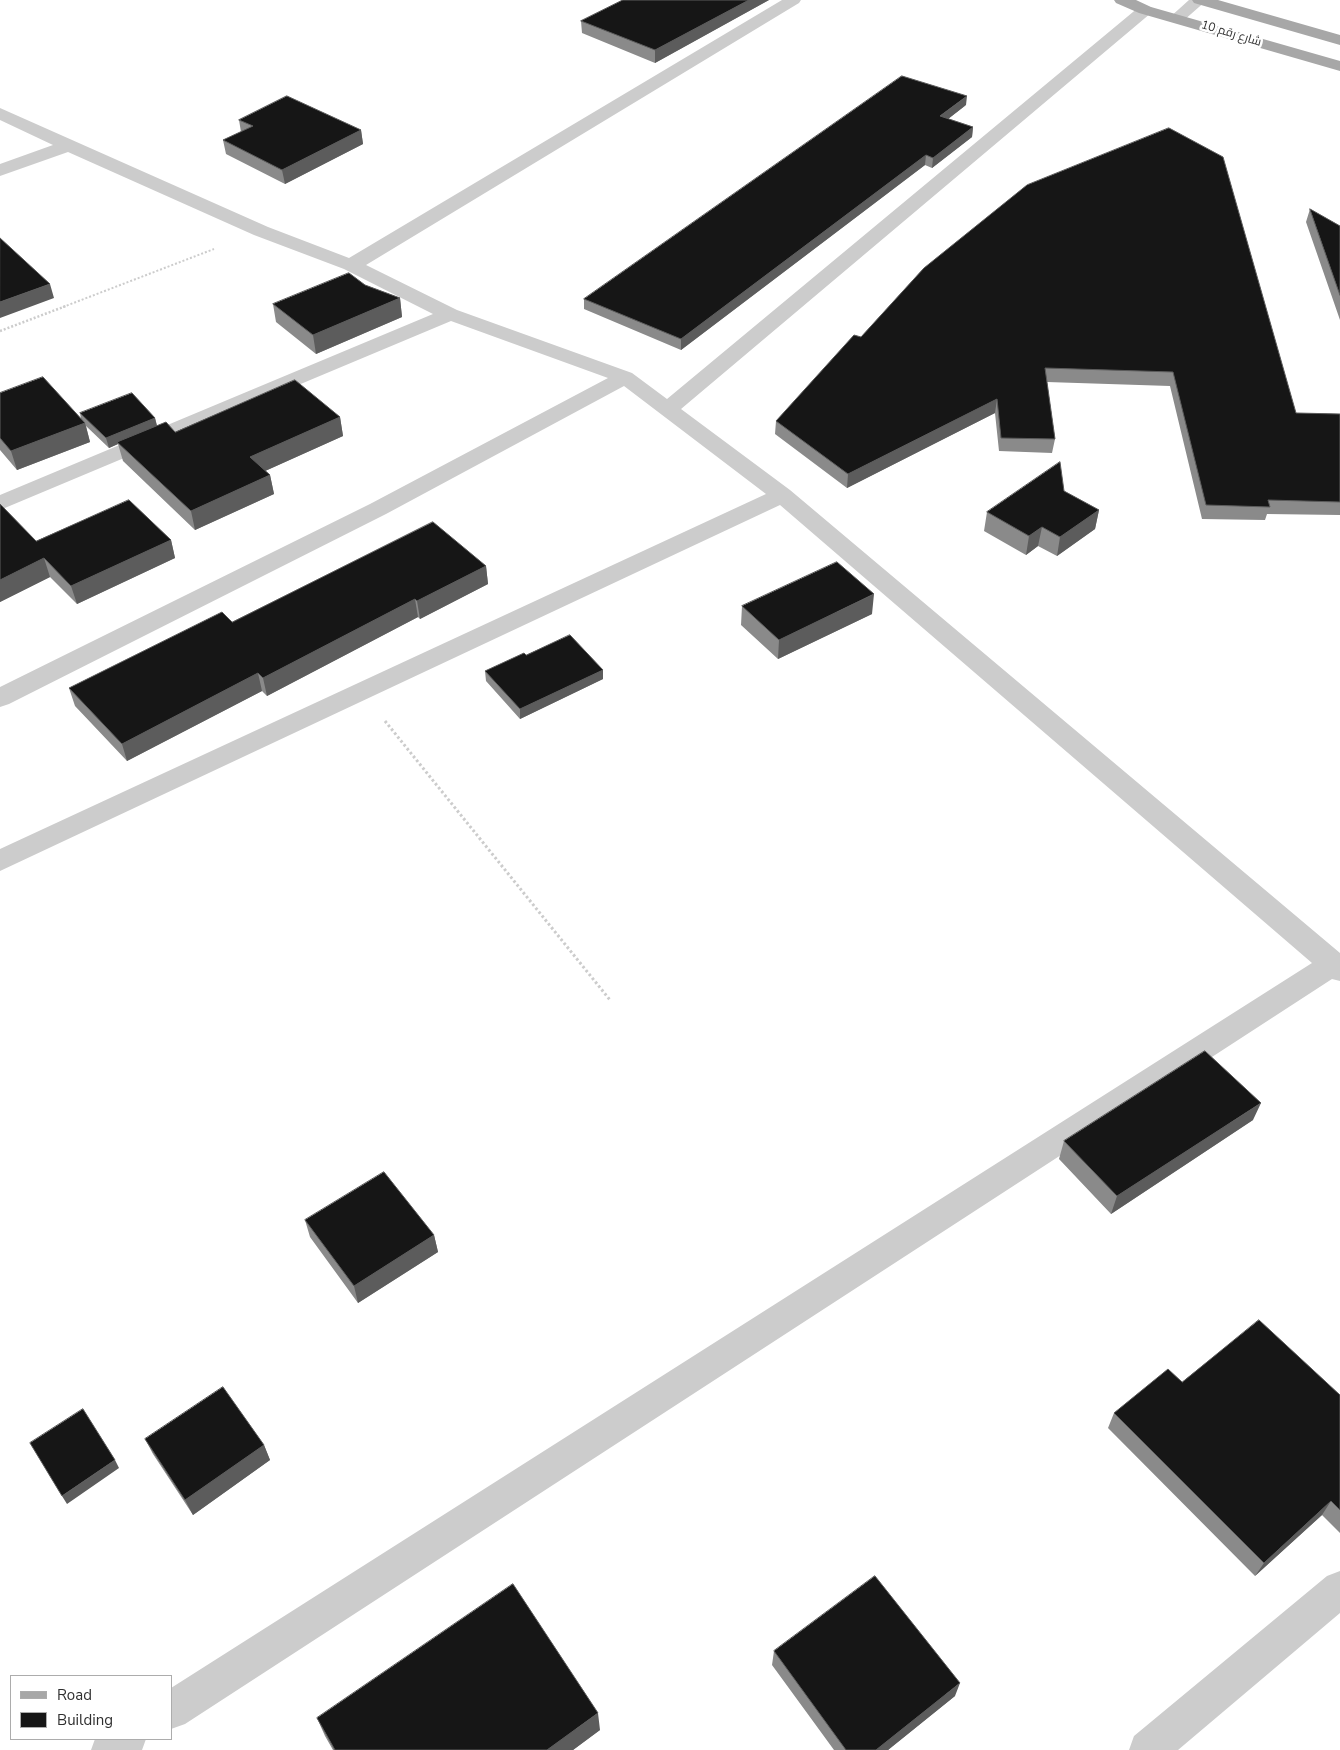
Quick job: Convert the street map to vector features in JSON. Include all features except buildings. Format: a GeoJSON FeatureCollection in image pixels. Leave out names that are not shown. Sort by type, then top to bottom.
{"type":"FeatureCollection","features":[{"type":"Feature","properties":{"kind":"main road","name":"شارع رقم 10"},"geometry":{"type":"LineString","coordinates":[[1122,0],[1145,10],[1340,66]]}},
{"type":"Feature","properties":{"kind":"main road","name":"شارع رقم 10"},"geometry":{"type":"LineString","coordinates":[[1200,0],[1340,40]]}},
{"type":"Feature","properties":{"kind":"street"},"geometry":{"type":"LineString","coordinates":[[351,265],[792,0]]}},
{"type":"Feature","properties":{"kind":"street"},"geometry":{"type":"LineString","coordinates":[[1177,18],[1200,0]]}},
{"type":"Feature","properties":{"kind":"street"},"geometry":{"type":"LineString","coordinates":[[668,409],[1145,10]]}},
{"type":"Feature","properties":{"kind":"street"},"geometry":{"type":"LineString","coordinates":[[0,113],[69,146],[261,231],[351,265],[450,314],[625,377],[782,495],[1336,967],[172,1709]]}},
{"type":"Feature","properties":{"kind":"street"},"geometry":{"type":"LineString","coordinates":[[0,170],[69,146]]}},
{"type":"Feature","properties":{"kind":"street"},"geometry":{"type":"LineString","coordinates":[[0,503],[450,314]]}},
{"type":"Feature","properties":{"kind":"street"},"geometry":{"type":"LineString","coordinates":[[0,698],[378,509],[625,377]]}},
{"type":"Feature","properties":{"kind":"street"},"geometry":{"type":"LineString","coordinates":[[0,860],[782,495]]}},
{"type":"Feature","properties":{"kind":"street"},"geometry":{"type":"LineString","coordinates":[[1148,1750],[1340,1589]]}},
{"type":"Feature","properties":{"kind":"street"},"geometry":{"type":"LineString","coordinates":[[110,1750],[125,1740]]}},
{"type":"Feature","properties":{"kind":"path"},"geometry":{"type":"LineString","coordinates":[[0,332],[261,231]]}},
{"type":"Feature","properties":{"kind":"path"},"geometry":{"type":"LineString","coordinates":[[361,691],[610,1000]]}}]}
